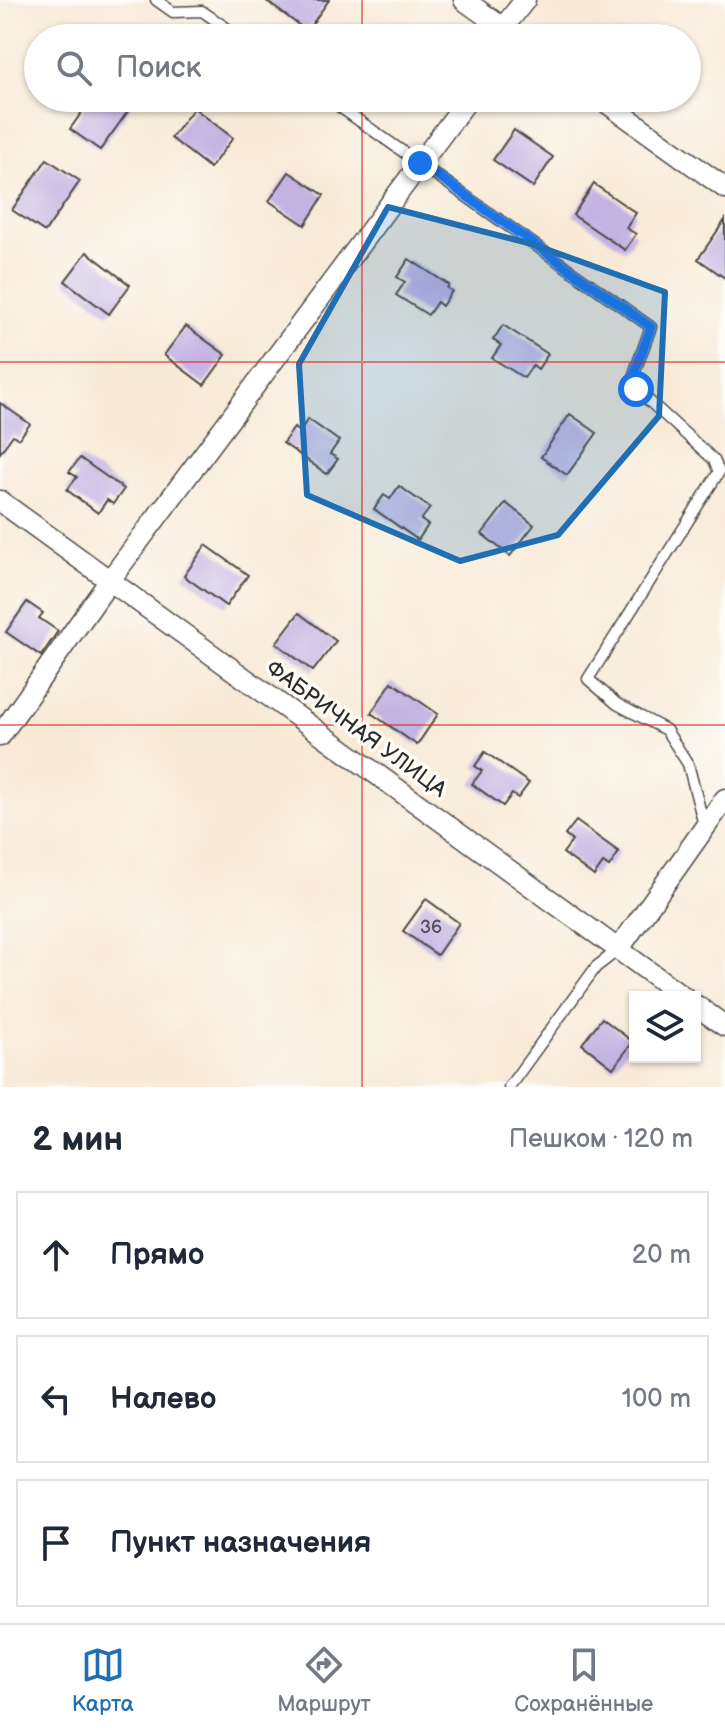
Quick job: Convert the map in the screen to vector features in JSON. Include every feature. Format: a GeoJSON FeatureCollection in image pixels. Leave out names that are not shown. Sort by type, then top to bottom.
{"type":"FeatureCollection","features":[{"type":"Feature","properties":{"kind":"street"},"geometry":{"type":"LineString","coordinates":[[464,0],[497,24]]}},
{"type":"Feature","properties":{"kind":"street"},"geometry":{"type":"LineString","coordinates":[[516,24],[525,0]]}},
{"type":"Feature","properties":{"kind":"street"},"geometry":{"type":"LineString","coordinates":[[0,736],[110,580],[458,112]]}},
{"type":"Feature","properties":{"kind":"street"},"geometry":{"type":"LineString","coordinates":[[619,112],[725,188]]}},
{"type":"Feature","properties":{"kind":"street","name":"ФАБРИЧНАЯ УЛИЦА"},"geometry":{"type":"LineString","coordinates":[[0,501],[676,991]]}},
{"type":"Feature","properties":{"kind":"street"},"geometry":{"type":"LineString","coordinates":[[618,950],[725,799]]}},
{"type":"Feature","properties":{"kind":"street"},"geometry":{"type":"LineString","coordinates":[[701,1009],[725,1026]]}},
{"type":"Feature","properties":{"kind":"lane"},"geometry":{"type":"LineString","coordinates":[[156,0],[173,12],[202,11],[221,24]]}},
{"type":"Feature","properties":{"kind":"lane"},"geometry":{"type":"LineString","coordinates":[[347,112],[651,327],[635,371],[636,389],[714,460],[719,472],[588,679],[617,704],[666,730],[688,764],[705,826]]}},
{"type":"Feature","properties":{"kind":"lane"},"geometry":{"type":"LineString","coordinates":[[509,1087],[596,967],[618,950]]}},
{"type":"Feature","properties":{"kind":"highlighted area"},"geometry":{"type":"Polygon","coordinates":[[[388,207],[532,244],[665,292],[659,416],[558,535],[460,561],[307,495],[299,364],[388,207]]]}},
{"type":"Feature","properties":{"kind":"building"},"geometry":{"type":"Polygon","coordinates":[[[265,0],[329,0],[312,24],[298,24],[265,0]]]}},
{"type":"Feature","properties":{"kind":"building"},"geometry":{"type":"Polygon","coordinates":[[[82,112],[127,112],[100,150],[70,129],[82,112]]]}},
{"type":"Feature","properties":{"kind":"building"},"geometry":{"type":"Polygon","coordinates":[[[191,112],[199,112],[233,138],[210,168],[171,138],[191,112]]]}},
{"type":"Feature","properties":{"kind":"building"},"geometry":{"type":"Polygon","coordinates":[[[514,130],[553,157],[533,187],[493,160],[514,130]]]}},
{"type":"Feature","properties":{"kind":"building"},"geometry":{"type":"Polygon","coordinates":[[[47,159],[80,181],[45,232],[12,210],[47,159]]]}},
{"type":"Feature","properties":{"kind":"building"},"geometry":{"type":"Polygon","coordinates":[[[289,172],[324,195],[305,225],[269,201],[289,172]]]}},
{"type":"Feature","properties":{"kind":"building"},"geometry":{"type":"Polygon","coordinates":[[[594,184],[636,213],[626,228],[636,234],[625,250],[573,215],[594,184]]]}},
{"type":"Feature","properties":{"kind":"building"},"geometry":{"type":"Polygon","coordinates":[[[725,220],[725,278],[698,259],[725,220]]]}},
{"type":"Feature","properties":{"kind":"building"},"geometry":{"type":"Polygon","coordinates":[[[87,252],[130,285],[109,314],[65,281],[87,252]]]}},
{"type":"Feature","properties":{"kind":"building"},"geometry":{"type":"Polygon","coordinates":[[[409,259],[449,285],[447,288],[452,291],[442,306],[437,302],[428,315],[396,295],[405,282],[397,277],[409,259]]]}},
{"type":"Feature","properties":{"kind":"building"},"geometry":{"type":"Polygon","coordinates":[[[503,325],[548,354],[538,369],[533,365],[524,378],[492,358],[501,345],[493,340],[503,325]]]}},
{"type":"Feature","properties":{"kind":"building"},"geometry":{"type":"Polygon","coordinates":[[[186,326],[226,355],[204,385],[164,355],[186,326]]]}},
{"type":"Feature","properties":{"kind":"building"},"geometry":{"type":"Polygon","coordinates":[[[0,403],[30,424],[19,439],[13,435],[0,453],[0,403]]]}},
{"type":"Feature","properties":{"kind":"building"},"geometry":{"type":"Polygon","coordinates":[[[570,414],[597,433],[567,475],[541,457],[570,414]]]}},
{"type":"Feature","properties":{"kind":"building"},"geometry":{"type":"Polygon","coordinates":[[[308,419],[339,441],[330,454],[338,459],[327,474],[283,443],[294,428],[299,432],[308,419]]]}},
{"type":"Feature","properties":{"kind":"building"},"geometry":{"type":"Polygon","coordinates":[[[80,458],[124,489],[113,504],[107,500],[98,513],[67,490],[77,477],[69,472],[80,458]]]}},
{"type":"Feature","properties":{"kind":"building"},"geometry":{"type":"Polygon","coordinates":[[[399,486],[430,508],[421,520],[428,525],[418,540],[374,509],[384,495],[390,499],[399,486]]]}},
{"type":"Feature","properties":{"kind":"building"},"geometry":{"type":"Polygon","coordinates":[[[506,503],[534,525],[510,556],[482,534],[506,503]]]}},
{"type":"Feature","properties":{"kind":"building"},"geometry":{"type":"Polygon","coordinates":[[[206,545],[248,575],[226,606],[184,576],[206,545]]]}},
{"type":"Feature","properties":{"kind":"building"},"geometry":{"type":"Polygon","coordinates":[[[27,602],[43,613],[39,618],[58,631],[41,656],[6,632],[27,602]]]}},
{"type":"Feature","properties":{"kind":"building"},"geometry":{"type":"Polygon","coordinates":[[[299,613],[336,641],[313,671],[276,643],[299,613]]]}},
{"type":"Feature","properties":{"kind":"building"},"geometry":{"type":"Polygon","coordinates":[[[392,682],[438,714],[417,745],[371,713],[392,682]]]}},
{"type":"Feature","properties":{"kind":"building"},"geometry":{"type":"Polygon","coordinates":[[[485,752],[529,783],[518,798],[512,794],[503,806],[472,784],[482,771],[475,766],[485,752]]]}},
{"type":"Feature","properties":{"kind":"building"},"geometry":{"type":"Polygon","coordinates":[[[576,821],[619,852],[609,867],[603,863],[594,876],[563,853],[572,841],[565,835],[576,821]]]}},
{"type":"Feature","properties":{"kind":"building"},"geometry":{"type":"Polygon","coordinates":[[[426,899],[459,923],[437,955],[403,931],[426,899]]]}},
{"type":"Feature","properties":{"kind":"building"},"geometry":{"type":"Polygon","coordinates":[[[602,1018],[629,1039],[629,1047],[613,1068],[582,1044],[602,1018]]]}},
{"type":"Feature","properties":{"kind":"route"},"geometry":{"type":"LineString","coordinates":[[420,163],[651,327],[635,371],[636,389]]}}]}
